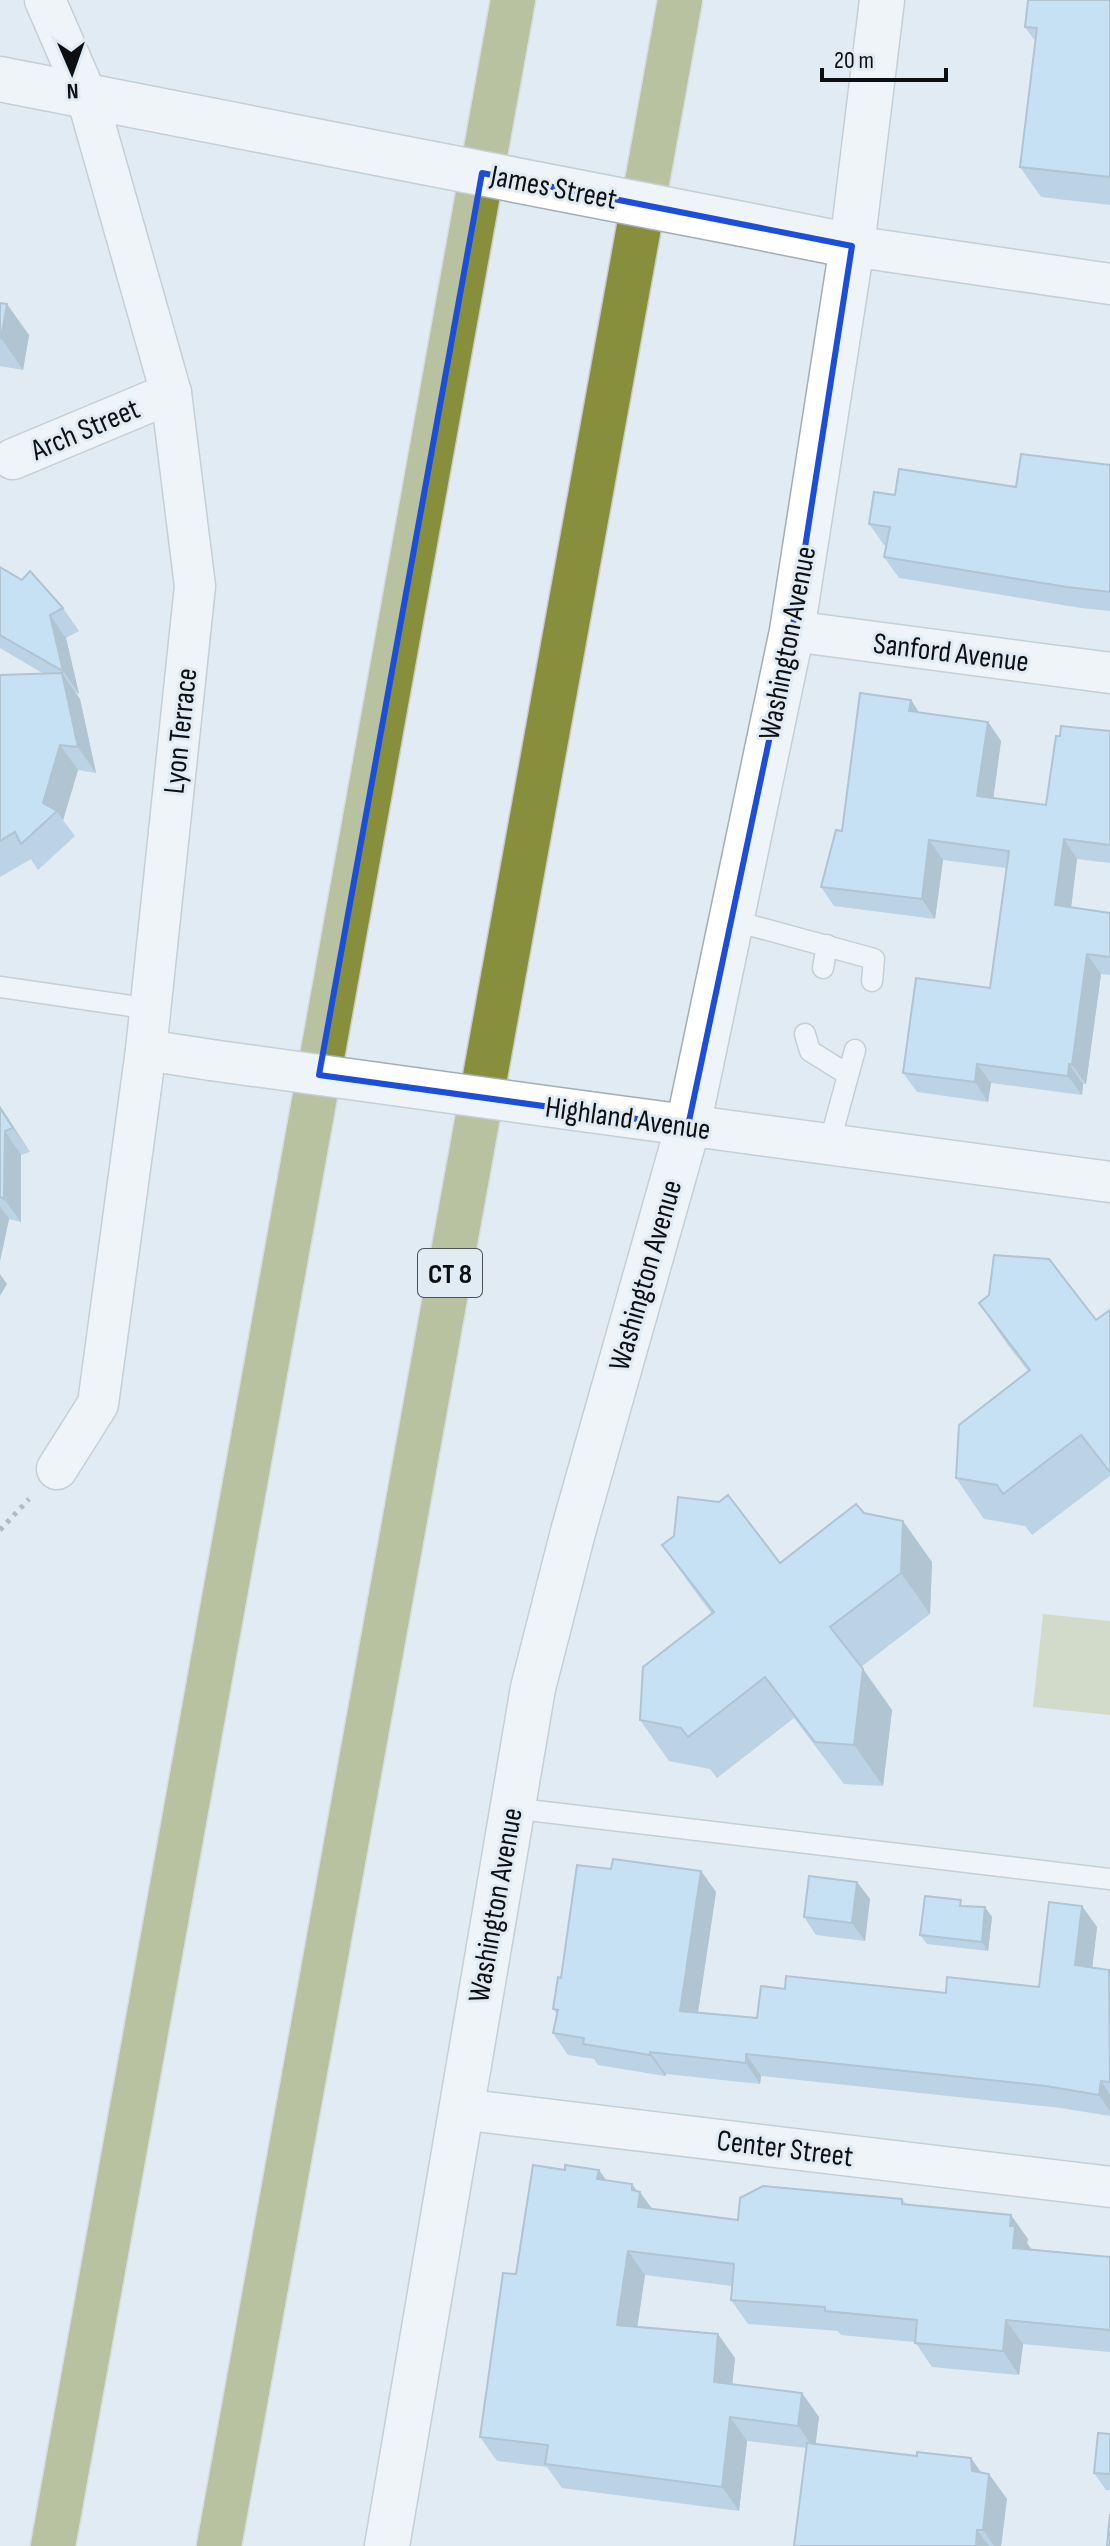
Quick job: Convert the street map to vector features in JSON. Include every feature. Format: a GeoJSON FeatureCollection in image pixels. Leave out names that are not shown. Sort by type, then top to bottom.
{"type":"FeatureCollection","features":[{"type":"Feature","properties":{"kind":"highway"},"geometry":{"type":"LineString","coordinates":[[53,2546],[513,0]]}},
{"type":"Feature","properties":{"kind":"highway","name":"CT 8"},"geometry":{"type":"LineString","coordinates":[[219,2546],[680,0]]}},
{"type":"Feature","properties":{"kind":"main road","name":"Washington Avenue"},"geometry":{"type":"LineString","coordinates":[[387,2546],[533,1688],[569,1546],[688,1126],[792,631],[852,246],[882,0]]}},
{"type":"Feature","properties":{"kind":"main road","name":"James Street"},"geometry":{"type":"LineString","coordinates":[[0,79],[852,246]]}},
{"type":"Feature","properties":{"kind":"street","name":"Lyon Terrace"},"geometry":{"type":"LineString","coordinates":[[45,0],[87,97],[171,393],[195,586],[151,1009],[98,1404],[57,1469]]}},
{"type":"Feature","properties":{"kind":"street","name":"James Street"},"geometry":{"type":"LineString","coordinates":[[852,246],[1110,284]]}},
{"type":"Feature","properties":{"kind":"street","name":"Arch Street"},"geometry":{"type":"LineString","coordinates":[[6,463],[171,393]]}},
{"type":"Feature","properties":{"kind":"street","name":"Sanford Avenue"},"geometry":{"type":"LineString","coordinates":[[792,631],[1110,673]]}},
{"type":"Feature","properties":{"kind":"street","name":"Highland Avenue"},"geometry":{"type":"LineString","coordinates":[[146,1050],[1110,1182]]}},
{"type":"Feature","properties":{"kind":"street","name":"Center Street"},"geometry":{"type":"LineString","coordinates":[[460,2109],[1110,2187]]}},
{"type":"Feature","properties":{"kind":"lane"},"geometry":{"type":"LineString","coordinates":[[731,920],[874,959],[872,981]]}},
{"type":"Feature","properties":{"kind":"lane"},"geometry":{"type":"LineString","coordinates":[[823,968],[827,945]]}},
{"type":"Feature","properties":{"kind":"lane"},"geometry":{"type":"LineString","coordinates":[[0,987],[151,1009]]}},
{"type":"Feature","properties":{"kind":"lane"},"geometry":{"type":"LineString","coordinates":[[805,1034],[810,1051],[847,1074]]}},
{"type":"Feature","properties":{"kind":"lane"},"geometry":{"type":"LineString","coordinates":[[829,1145],[855,1050]]}},
{"type":"Feature","properties":{"kind":"lane"},"geometry":{"type":"LineString","coordinates":[[511,1808],[1110,1879]]}},
{"type":"Feature","properties":{"kind":"highlighted area"},"geometry":{"type":"Polygon","coordinates":[[[482,173],[852,246],[792,631],[688,1126],[319,1075],[482,173]]]}},
{"type":"Feature","properties":{"kind":"green space"},"geometry":{"type":"Polygon","coordinates":[[[1043,1614],[1110,1621],[1110,1715],[1033,1707],[1043,1614]]]}},
{"type":"Feature","properties":{"kind":"building"},"geometry":{"type":"Polygon","coordinates":[[[1028,0],[1110,0],[1110,177],[1020,167],[1037,28],[1025,27],[1028,0]]]}},
{"type":"Feature","properties":{"kind":"building"},"geometry":{"type":"Polygon","coordinates":[[[0,303],[7,304],[1,338],[0,338],[0,303]]]}},
{"type":"Feature","properties":{"kind":"building"},"geometry":{"type":"Polygon","coordinates":[[[1021,454],[1110,465],[1110,592],[884,557],[890,527],[869,524],[874,492],[895,495],[899,469],[1016,487],[1021,454]]]}},
{"type":"Feature","properties":{"kind":"building"},"geometry":{"type":"Polygon","coordinates":[[[0,567],[22,580],[30,571],[63,608],[50,615],[63,671],[0,635],[0,567]]]}},
{"type":"Feature","properties":{"kind":"building"},"geometry":{"type":"Polygon","coordinates":[[[62,673],[78,747],[60,745],[43,803],[57,811],[21,844],[15,832],[0,841],[0,675],[62,673]]]}},
{"type":"Feature","properties":{"kind":"building"},"geometry":{"type":"Polygon","coordinates":[[[860,693],[911,700],[909,711],[988,722],[977,796],[1046,805],[1056,736],[1060,736],[1061,726],[1110,731],[1110,845],[1064,839],[1055,905],[1110,913],[1110,957],[1087,954],[1068,1076],[977,1064],[975,1082],[903,1073],[916,978],[990,988],[1009,851],[929,840],[922,899],[821,887],[836,830],[842,831],[860,693]]]}},
{"type":"Feature","properties":{"kind":"building"},"geometry":{"type":"Polygon","coordinates":[[[0,1108],[13,1128],[5,1131],[4,1199],[0,1197],[0,1108]]]}},
{"type":"Feature","properties":{"kind":"building"},"geometry":{"type":"Polygon","coordinates":[[[994,1255],[1049,1259],[1096,1320],[1110,1310],[1110,1472],[1081,1435],[1003,1494],[997,1485],[956,1478],[959,1425],[1030,1370],[979,1303],[989,1295],[994,1255]]]}},
{"type":"Feature","properties":{"kind":"building"},"geometry":{"type":"Polygon","coordinates":[[[728,1495],[780,1563],[856,1504],[864,1513],[903,1521],[901,1573],[830,1627],[863,1669],[854,1745],[815,1742],[765,1677],[688,1737],[681,1728],[640,1720],[643,1667],[714,1612],[662,1545],[674,1536],[678,1497],[719,1502],[728,1495]]]}},
{"type":"Feature","properties":{"kind":"building"},"geometry":{"type":"Polygon","coordinates":[[[613,1859],[701,1871],[680,2011],[757,2018],[761,1986],[785,1989],[786,1976],[946,1993],[947,1977],[1039,1987],[1049,1902],[1082,1906],[1075,1965],[1109,1970],[1110,2082],[1101,2081],[1099,2095],[1046,2086],[746,2054],[746,2063],[650,2052],[650,2055],[583,2044],[584,2038],[553,2033],[558,2010],[553,2009],[558,1977],[561,1978],[577,1865],[611,1869],[613,1859]]]}},
{"type":"Feature","properties":{"kind":"building"},"geometry":{"type":"Polygon","coordinates":[[[809,1876],[857,1882],[852,1923],[804,1917],[809,1876]]]}},
{"type":"Feature","properties":{"kind":"building"},"geometry":{"type":"Polygon","coordinates":[[[925,1896],[961,1900],[960,1906],[985,1907],[982,1942],[920,1935],[925,1896]]]}},
{"type":"Feature","properties":{"kind":"building"},"geometry":{"type":"Polygon","coordinates":[[[533,2165],[565,2170],[565,2165],[599,2170],[597,2179],[632,2184],[632,2190],[640,2192],[638,2207],[738,2220],[740,2198],[763,2186],[902,2199],[902,2204],[1011,2215],[1010,2226],[1015,2226],[1013,2248],[1110,2257],[1110,2330],[1006,2320],[1003,2351],[915,2343],[917,2320],[825,2311],[825,2307],[731,2300],[734,2264],[628,2251],[617,2325],[718,2334],[714,2382],[802,2393],[798,2426],[730,2417],[722,2487],[545,2464],[548,2445],[480,2437],[503,2273],[516,2274],[533,2165]]]}},
{"type":"Feature","properties":{"kind":"building"},"geometry":{"type":"Polygon","coordinates":[[[1098,2433],[1110,2434],[1110,2474],[1094,2473],[1098,2433]]]}},
{"type":"Feature","properties":{"kind":"building"},"geometry":{"type":"Polygon","coordinates":[[[807,2443],[917,2456],[917,2452],[971,2458],[972,2471],[989,2474],[983,2530],[977,2530],[976,2546],[794,2546],[807,2443]]]}},
{"type":"Feature","properties":{"kind":"building"},"geometry":{"type":"Polygon","coordinates":[[[1110,2514],[1110,2546],[1107,2546],[1110,2514]]]}}]}
